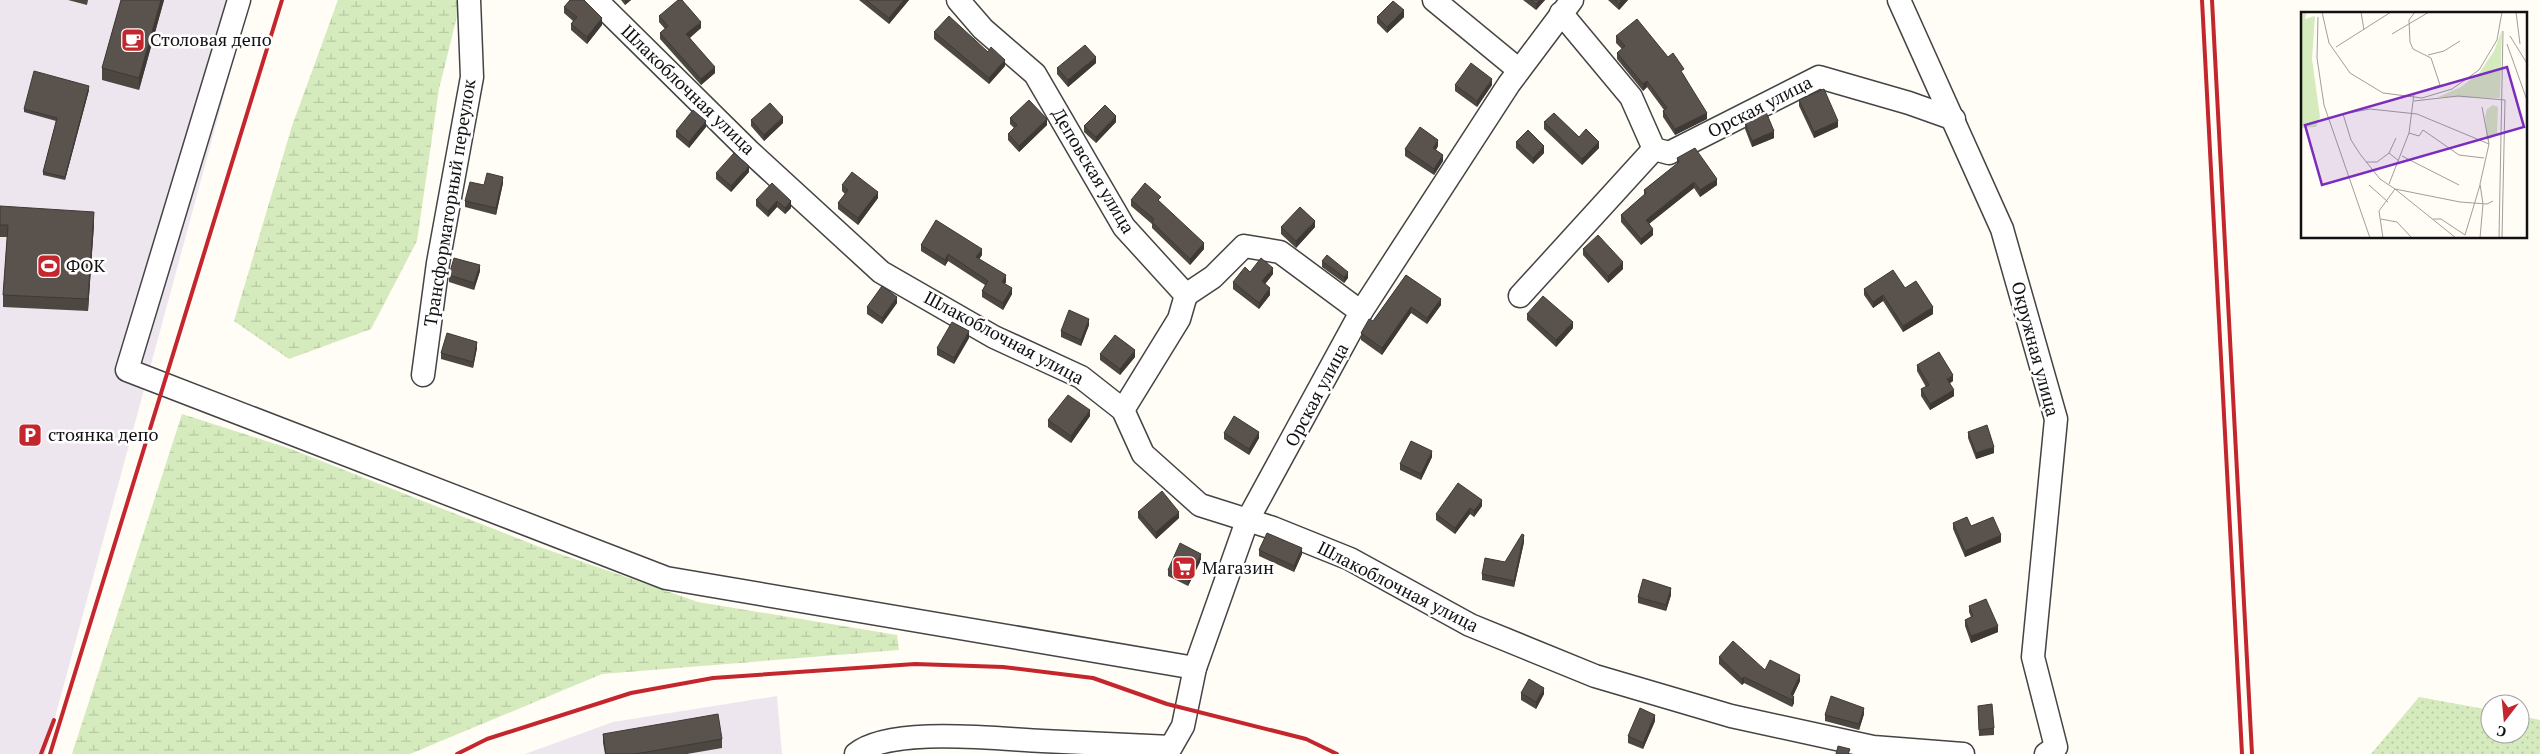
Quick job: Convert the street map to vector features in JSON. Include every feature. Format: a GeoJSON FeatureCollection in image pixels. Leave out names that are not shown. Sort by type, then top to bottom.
{"type":"FeatureCollection","features":[{"type":"Feature","properties":{"kind":"street"},"geometry":{"type":"LineString","coordinates":[[239,0],[127,370],[666,578],[1195,668]]}},
{"type":"Feature","properties":{"kind":"street","name":"Трансформаторный переулок"},"geometry":{"type":"LineString","coordinates":[[423,375],[438,263],[472,77],[469,0]]}},
{"type":"Feature","properties":{"kind":"street","name":"Шлакоблочная улица"},"geometry":{"type":"LineString","coordinates":[[596,0],[748,150],[882,272],[994,337],[1081,378],[1123,410],[1144,454],[1200,505],[1273,528],[1350,558],[1470,625],[1595,676],[1731,716],[1864,745],[1963,754]]}},
{"type":"Feature","properties":{"kind":"street","name":"Деповская улица"},"geometry":{"type":"LineString","coordinates":[[958,0],[983,29],[1035,74],[1124,227],[1186,295]]}},
{"type":"Feature","properties":{"kind":"street"},"geometry":{"type":"LineString","coordinates":[[1434,0],[1519,70]]}},
{"type":"Feature","properties":{"kind":"street","name":"Окружная улица"},"geometry":{"type":"LineString","coordinates":[[1899,0],[2002,229],[2056,419],[2033,657],[2051,750]]}},
{"type":"Feature","properties":{"kind":"street","name":"Орская улица"},"geometry":{"type":"LineString","coordinates":[[856,754],[884,742],[937,736],[1171,747],[1183,726],[1195,668],[1247,521],[1361,312],[1519,70],[1567,7],[1631,97],[1654,149],[1669,153],[1819,77],[1909,103],[1954,119]]}},
{"type":"Feature","properties":{"kind":"street"},"geometry":{"type":"LineString","coordinates":[[1520,296],[1654,149]]}},
{"type":"Feature","properties":{"kind":"street"},"geometry":{"type":"LineString","coordinates":[[1123,410],[1179,319],[1186,295],[1213,277],[1244,246],[1280,252],[1361,312]]}},
{"type":"Feature","properties":{"kind":"shaded area"},"geometry":{"type":"Polygon","coordinates":[[[0,0],[250,0],[45,754],[0,754],[0,0]]]}},
{"type":"Feature","properties":{"kind":"shaded area"},"geometry":{"type":"Polygon","coordinates":[[[777,696],[782,754],[525,754],[613,722],[777,696]]]}},
{"type":"Feature","properties":{"kind":"green space"},"geometry":{"type":"Polygon","coordinates":[[[338,0],[461,0],[439,89],[417,241],[371,329],[289,359],[234,321],[292,126],[338,0]]]}},
{"type":"Feature","properties":{"kind":"green space"},"geometry":{"type":"Polygon","coordinates":[[[182,414],[291,449],[537,546],[698,602],[897,635],[899,650],[602,674],[410,754],[72,754],[182,414]]]}},
{"type":"Feature","properties":{"kind":"green space"},"geometry":{"type":"Polygon","coordinates":[[[2419,697],[2480,708],[2480,744],[2530,744],[2530,718],[2540,720],[2540,754],[2371,754],[2419,697]]]}},
{"type":"Feature","properties":{"kind":"building","name":"Столовая депо"},"geometry":{"type":"Polygon","coordinates":[[[121,0],[161,0],[139,78],[102,68],[121,0]]]}},
{"type":"Feature","properties":{"kind":"building"},"geometry":{"type":"Polygon","coordinates":[[[570,0],[584,0],[602,18],[587,37],[571,24],[577,17],[564,7],[570,0]]]}},
{"type":"Feature","properties":{"kind":"building"},"geometry":{"type":"Polygon","coordinates":[[[678,0],[682,0],[701,22],[686,34],[715,67],[701,79],[660,33],[668,26],[659,16],[678,0]]]}},
{"type":"Feature","properties":{"kind":"building"},"geometry":{"type":"Polygon","coordinates":[[[866,0],[904,0],[889,18],[866,0]]]}},
{"type":"Feature","properties":{"kind":"building"},"geometry":{"type":"Polygon","coordinates":[[[1531,0],[1540,0],[1536,4],[1531,0]]]}},
{"type":"Feature","properties":{"kind":"building"},"geometry":{"type":"Polygon","coordinates":[[[1393,1],[1404,10],[1387,27],[1377,17],[1393,1]]]}},
{"type":"Feature","properties":{"kind":"building"},"geometry":{"type":"Polygon","coordinates":[[[949,16],[988,52],[991,47],[1005,60],[989,78],[934,32],[949,16]]]}},
{"type":"Feature","properties":{"kind":"building"},"geometry":{"type":"Polygon","coordinates":[[[1637,19],[1668,57],[1673,53],[1684,69],[1681,71],[1707,113],[1675,129],[1663,111],[1667,108],[1647,81],[1643,84],[1617,53],[1625,46],[1616,36],[1637,19]]]}},
{"type":"Feature","properties":{"kind":"building"},"geometry":{"type":"Polygon","coordinates":[[[1085,45],[1096,57],[1068,80],[1057,68],[1085,45]]]}},
{"type":"Feature","properties":{"kind":"building"},"geometry":{"type":"Polygon","coordinates":[[[1471,63],[1492,79],[1477,101],[1455,85],[1471,63]]]}},
{"type":"Feature","properties":{"kind":"building"},"geometry":{"type":"Polygon","coordinates":[[[34,71],[89,86],[65,177],[43,172],[57,118],[24,109],[34,71]]]}},
{"type":"Feature","properties":{"kind":"building"},"geometry":{"type":"Polygon","coordinates":[[[1824,89],[1838,121],[1814,132],[1799,100],[1824,89]]]}},
{"type":"Feature","properties":{"kind":"building"},"geometry":{"type":"Polygon","coordinates":[[[1029,100],[1047,119],[1019,146],[1008,134],[1017,125],[1010,118],[1029,100]]]}},
{"type":"Feature","properties":{"kind":"building"},"geometry":{"type":"Polygon","coordinates":[[[770,103],[783,117],[764,135],[751,120],[770,103]]]}},
{"type":"Feature","properties":{"kind":"building"},"geometry":{"type":"Polygon","coordinates":[[[1105,105],[1116,116],[1096,137],[1084,126],[1105,105]]]}},
{"type":"Feature","properties":{"kind":"building"},"geometry":{"type":"Polygon","coordinates":[[[693,110],[706,121],[689,142],[676,131],[693,110]]]}},
{"type":"Feature","properties":{"kind":"building"},"geometry":{"type":"Polygon","coordinates":[[[1766,112],[1774,131],[1752,141],[1745,123],[1766,112]]]}},
{"type":"Feature","properties":{"kind":"building"},"geometry":{"type":"Polygon","coordinates":[[[1554,113],[1579,137],[1586,129],[1599,142],[1582,159],[1544,122],[1554,113]]]}},
{"type":"Feature","properties":{"kind":"building"},"geometry":{"type":"Polygon","coordinates":[[[1420,127],[1438,140],[1433,148],[1443,155],[1434,169],[1405,149],[1420,127]]]}},
{"type":"Feature","properties":{"kind":"building"},"geometry":{"type":"Polygon","coordinates":[[[1528,130],[1544,146],[1533,158],[1516,142],[1528,130]]]}},
{"type":"Feature","properties":{"kind":"building"},"geometry":{"type":"Polygon","coordinates":[[[1695,148],[1717,179],[1700,190],[1694,182],[1646,220],[1653,229],[1641,239],[1621,215],[1646,193],[1644,190],[1679,162],[1677,158],[1695,148]]]}},
{"type":"Feature","properties":{"kind":"building"},"geometry":{"type":"Polygon","coordinates":[[[734,153],[749,166],[731,186],[716,173],[734,153]]]}},
{"type":"Feature","properties":{"kind":"building"},"geometry":{"type":"Polygon","coordinates":[[[852,172],[878,192],[858,218],[838,203],[848,190],[842,185],[852,172]]]}},
{"type":"Feature","properties":{"kind":"building"},"geometry":{"type":"Polygon","coordinates":[[[487,173],[503,177],[496,208],[465,201],[470,182],[484,185],[487,173]]]}},
{"type":"Feature","properties":{"kind":"building"},"geometry":{"type":"Polygon","coordinates":[[[772,183],[791,201],[785,208],[777,201],[768,211],[756,200],[772,183]]]}},
{"type":"Feature","properties":{"kind":"building"},"geometry":{"type":"Polygon","coordinates":[[[1145,183],[1161,197],[1158,200],[1204,243],[1190,259],[1152,222],[1154,219],[1131,200],[1145,183]]]}},
{"type":"Feature","properties":{"kind":"building","name":"ФОК"},"geometry":{"type":"Polygon","coordinates":[[[0,206],[94,212],[88,299],[3,295],[8,225],[0,225],[0,206]]]}},
{"type":"Feature","properties":{"kind":"building"},"geometry":{"type":"Polygon","coordinates":[[[1300,207],[1315,221],[1296,241],[1281,227],[1300,207]]]}},
{"type":"Feature","properties":{"kind":"building"},"geometry":{"type":"Polygon","coordinates":[[[936,220],[982,249],[976,257],[1006,275],[1002,282],[1012,288],[1003,303],[982,291],[988,281],[948,254],[945,260],[921,245],[936,220]]]}},
{"type":"Feature","properties":{"kind":"building"},"geometry":{"type":"Polygon","coordinates":[[[1598,235],[1623,262],[1608,276],[1583,249],[1598,235]]]}},
{"type":"Feature","properties":{"kind":"building"},"geometry":{"type":"Polygon","coordinates":[[[1327,255],[1348,272],[1344,277],[1322,261],[1327,255]]]}},
{"type":"Feature","properties":{"kind":"building"},"geometry":{"type":"Polygon","coordinates":[[[454,258],[480,265],[474,283],[449,275],[454,258]]]}},
{"type":"Feature","properties":{"kind":"building"},"geometry":{"type":"Polygon","coordinates":[[[1261,258],[1273,268],[1262,281],[1270,288],[1259,303],[1233,282],[1245,267],[1250,272],[1261,258]]]}},
{"type":"Feature","properties":{"kind":"building"},"geometry":{"type":"Polygon","coordinates":[[[1893,270],[1905,288],[1916,281],[1933,307],[1903,326],[1883,295],[1873,302],[1864,289],[1893,270]]]}},
{"type":"Feature","properties":{"kind":"building"},"geometry":{"type":"Polygon","coordinates":[[[1406,275],[1441,299],[1427,318],[1411,307],[1382,348],[1361,333],[1369,319],[1373,321],[1406,275]]]}},
{"type":"Feature","properties":{"kind":"building"},"geometry":{"type":"Polygon","coordinates":[[[882,286],[897,297],[882,318],[867,307],[882,286]]]}},
{"type":"Feature","properties":{"kind":"building"},"geometry":{"type":"Polygon","coordinates":[[[1543,296],[1573,322],[1556,340],[1527,314],[1543,296]]]}},
{"type":"Feature","properties":{"kind":"building"},"geometry":{"type":"Polygon","coordinates":[[[1069,310],[1089,319],[1081,340],[1061,331],[1069,310]]]}},
{"type":"Feature","properties":{"kind":"building"},"geometry":{"type":"Polygon","coordinates":[[[952,322],[969,331],[954,358],[937,348],[952,322]]]}},
{"type":"Feature","properties":{"kind":"building"},"geometry":{"type":"Polygon","coordinates":[[[447,333],[477,342],[473,362],[441,353],[447,333]]]}},
{"type":"Feature","properties":{"kind":"building"},"geometry":{"type":"Polygon","coordinates":[[[1115,335],[1135,350],[1120,369],[1100,354],[1115,335]]]}},
{"type":"Feature","properties":{"kind":"building"},"geometry":{"type":"Polygon","coordinates":[[[1939,352],[1953,375],[1947,379],[1954,390],[1930,404],[1921,389],[1929,385],[1917,365],[1939,352]]]}},
{"type":"Feature","properties":{"kind":"building"},"geometry":{"type":"Polygon","coordinates":[[[1068,395],[1090,410],[1071,436],[1048,420],[1068,395]]]}},
{"type":"Feature","properties":{"kind":"building"},"geometry":{"type":"Polygon","coordinates":[[[1234,416],[1259,432],[1249,449],[1224,433],[1234,416]]]}},
{"type":"Feature","properties":{"kind":"building"},"geometry":{"type":"Polygon","coordinates":[[[1987,425],[1994,447],[1976,453],[1968,432],[1987,425]]]}},
{"type":"Feature","properties":{"kind":"building"},"geometry":{"type":"Polygon","coordinates":[[[1411,441],[1432,451],[1421,474],[1400,464],[1411,441]]]}},
{"type":"Feature","properties":{"kind":"building"},"geometry":{"type":"Polygon","coordinates":[[[1458,483],[1482,500],[1474,511],[1470,508],[1455,528],[1436,514],[1458,483]]]}},
{"type":"Feature","properties":{"kind":"building"},"geometry":{"type":"Polygon","coordinates":[[[1162,491],[1179,512],[1156,532],[1138,512],[1162,491]]]}},
{"type":"Feature","properties":{"kind":"building"},"geometry":{"type":"Polygon","coordinates":[[[1967,517],[1971,526],[1993,517],[2001,535],[1965,551],[1953,523],[1967,517]]]}},
{"type":"Feature","properties":{"kind":"building"},"geometry":{"type":"Polygon","coordinates":[[[1267,533],[1302,548],[1294,566],[1259,550],[1267,533]]]}},
{"type":"Feature","properties":{"kind":"building"},"geometry":{"type":"Polygon","coordinates":[[[1522,534],[1524,535],[1514,581],[1482,574],[1485,558],[1505,562],[1522,534]]]}},
{"type":"Feature","properties":{"kind":"building","name":"Магазин"},"geometry":{"type":"Polygon","coordinates":[[[1180,543],[1201,554],[1188,580],[1168,570],[1180,543]]]}},
{"type":"Feature","properties":{"kind":"building"},"geometry":{"type":"Polygon","coordinates":[[[1643,579],[1671,588],[1666,605],[1638,597],[1643,579]]]}},
{"type":"Feature","properties":{"kind":"building"},"geometry":{"type":"Polygon","coordinates":[[[1986,599],[1998,626],[1971,636],[1965,620],[1973,616],[1969,606],[1986,599]]]}},
{"type":"Feature","properties":{"kind":"building"},"geometry":{"type":"Polygon","coordinates":[[[1733,641],[1765,670],[1770,660],[1800,675],[1791,694],[1794,697],[1792,700],[1744,677],[1742,679],[1719,657],[1733,641]]]}},
{"type":"Feature","properties":{"kind":"building"},"geometry":{"type":"Polygon","coordinates":[[[1529,679],[1544,688],[1536,702],[1521,693],[1529,679]]]}},
{"type":"Feature","properties":{"kind":"building"},"geometry":{"type":"Polygon","coordinates":[[[1831,696],[1864,708],[1859,724],[1825,715],[1831,696]]]}},
{"type":"Feature","properties":{"kind":"building"},"geometry":{"type":"Polygon","coordinates":[[[1992,704],[1994,728],[1979,730],[1978,706],[1992,704]]]}},
{"type":"Feature","properties":{"kind":"building"},"geometry":{"type":"Polygon","coordinates":[[[1640,708],[1655,715],[1643,743],[1628,736],[1640,708]]]}},
{"type":"Feature","properties":{"kind":"building"},"geometry":{"type":"Polygon","coordinates":[[[718,714],[722,739],[635,754],[606,754],[603,734],[718,714]]]}},
{"type":"Feature","properties":{"kind":"building"},"geometry":{"type":"Polygon","coordinates":[[[1838,746],[1850,749],[1848,754],[1836,754],[1838,746]]]}},
{"type":"Feature","properties":{"kind":"railway"},"geometry":{"type":"LineString","coordinates":[[50,754],[282,0]]}},
{"type":"Feature","properties":{"kind":"railway"},"geometry":{"type":"LineString","coordinates":[[2202,0],[2242,754]]}},
{"type":"Feature","properties":{"kind":"railway"},"geometry":{"type":"LineString","coordinates":[[2212,0],[2252,754]]}},
{"type":"Feature","properties":{"kind":"railway"},"geometry":{"type":"LineString","coordinates":[[457,754],[487,739],[631,693],[713,678],[915,664],[1003,667],[1093,678],[1167,704],[1306,739],[1337,754]]}},
{"type":"Feature","properties":{"kind":"railway"},"geometry":{"type":"LineString","coordinates":[[41,754],[54,720]]}},
{"type":"Feature","properties":{"kind":"place","name":"Столовая депо"},"geometry":{"type":"Point","coordinates":[133,40]}},
{"type":"Feature","properties":{"kind":"place","name":"ФОК"},"geometry":{"type":"Point","coordinates":[49,266]}},
{"type":"Feature","properties":{"kind":"place","name":"стоянка депо"},"geometry":{"type":"Point","coordinates":[30,435]}},
{"type":"Feature","properties":{"kind":"place","name":"Магазин"},"geometry":{"type":"Point","coordinates":[1184,568]}}]}
